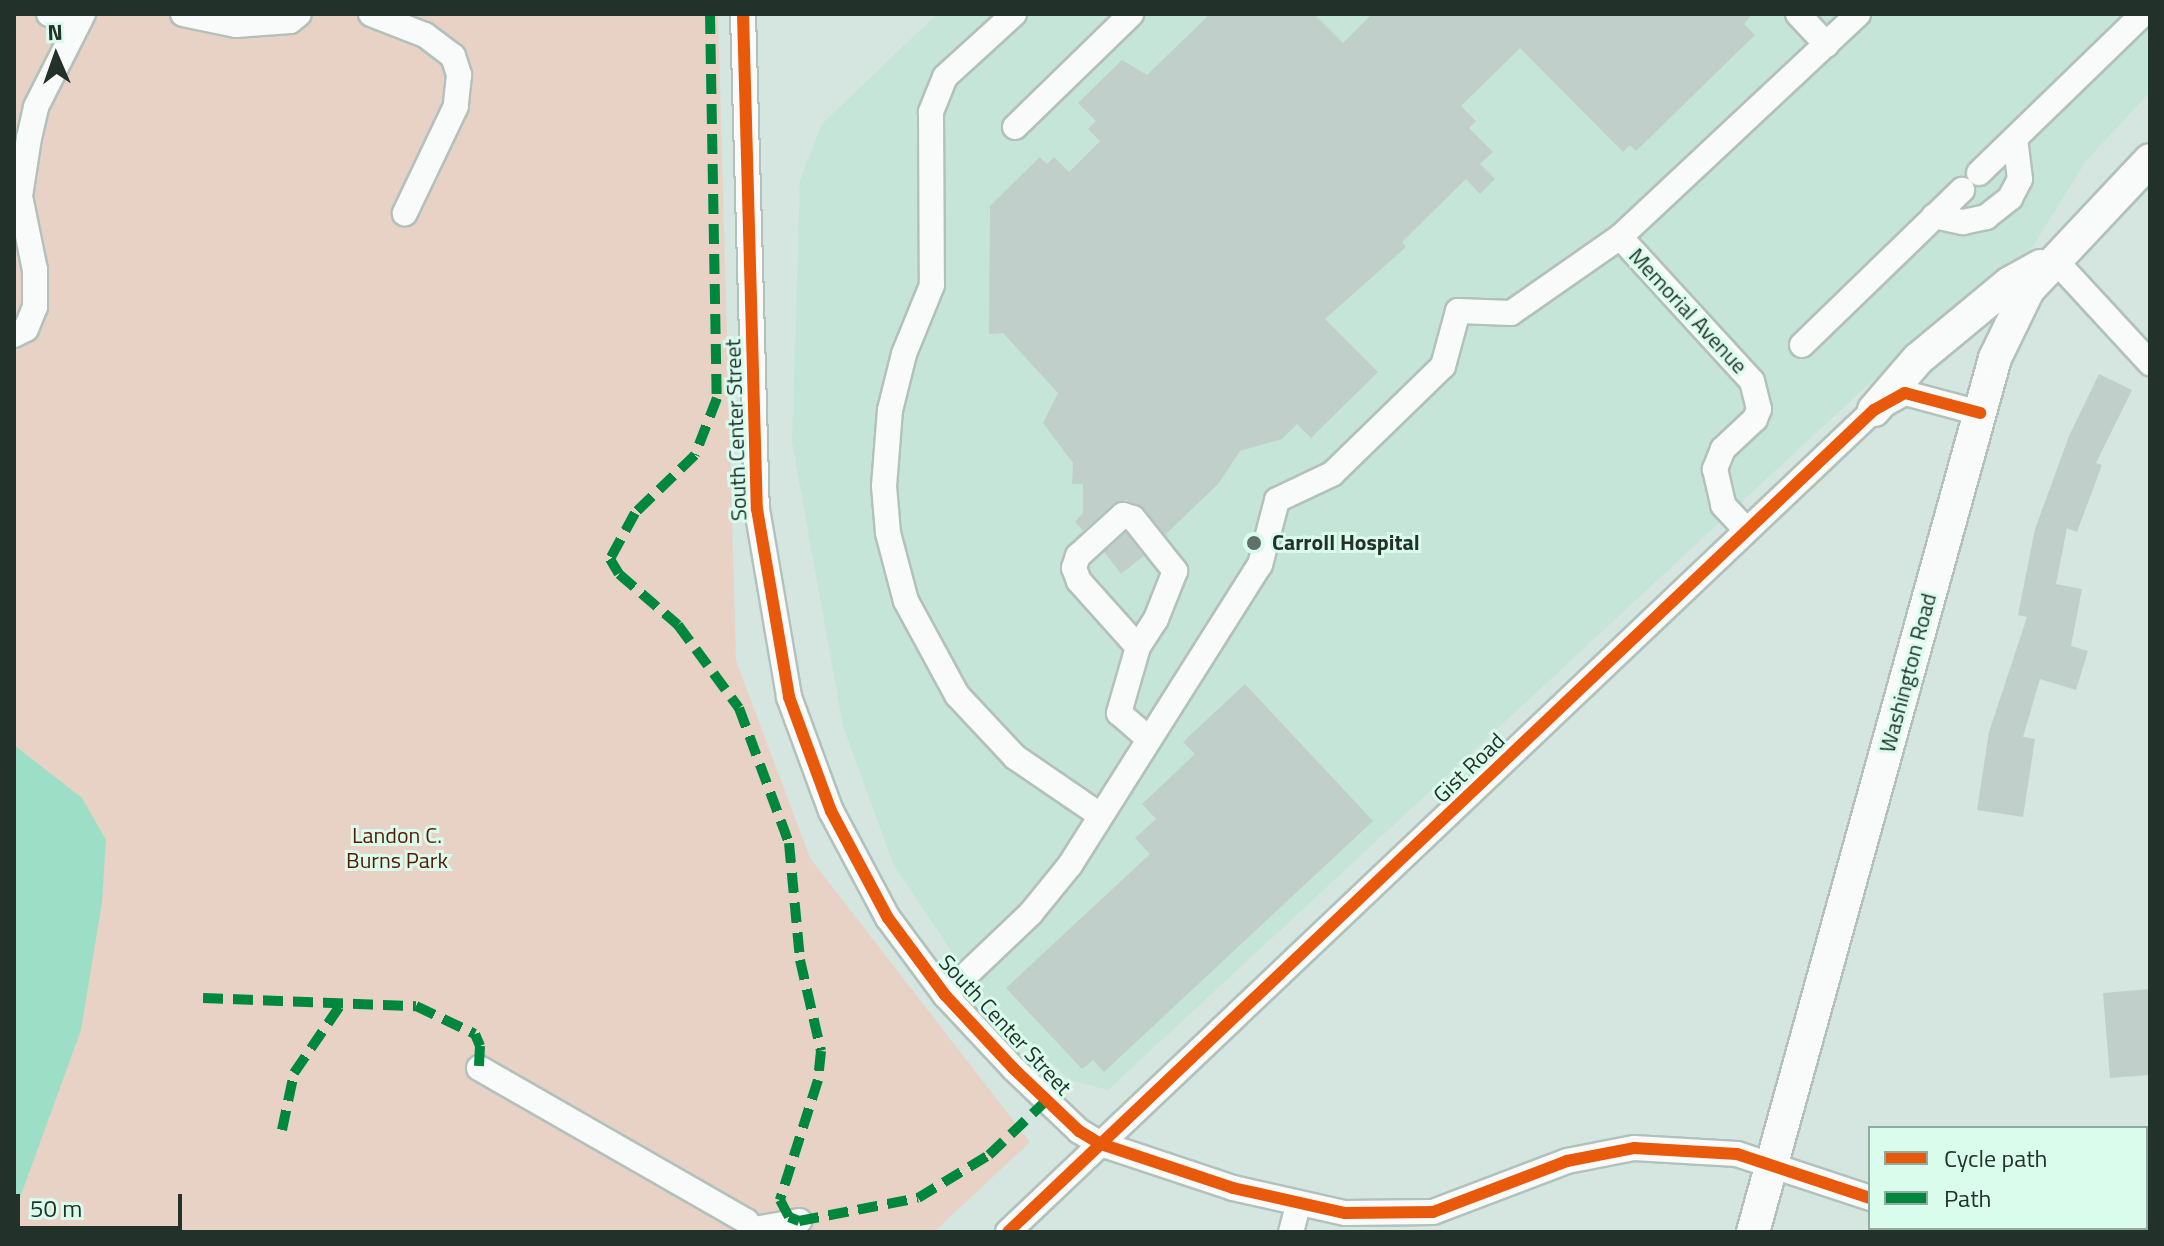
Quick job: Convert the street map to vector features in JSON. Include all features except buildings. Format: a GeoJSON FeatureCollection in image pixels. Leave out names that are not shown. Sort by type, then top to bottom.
{"type":"FeatureCollection","features":[{"type":"Feature","properties":{"kind":"main road","name":"Washington Road"},"geometry":{"type":"LineString","coordinates":[[1753,1232],[1980,413],[2009,323],[2054,259],[2150,160]]}},
{"type":"Feature","properties":{"kind":"main road"},"geometry":{"type":"LineString","coordinates":[[1874,410],[1918,359],[2010,283],[2054,259]]}},
{"type":"Feature","properties":{"kind":"street"},"geometry":{"type":"LineString","coordinates":[[14,335],[26,329],[35,307],[35,270],[20,196],[25,112],[80,20],[49,14]]}},
{"type":"Feature","properties":{"kind":"street"},"geometry":{"type":"LineString","coordinates":[[183,14],[236,25],[290,21],[299,14]]}},
{"type":"Feature","properties":{"kind":"street"},"geometry":{"type":"LineString","coordinates":[[371,14],[425,35],[453,56],[459,75],[456,106],[405,213]]}},
{"type":"Feature","properties":{"kind":"street","name":"South Center Street"},"geometry":{"type":"LineString","coordinates":[[743,14],[757,509],[776,638],[804,748],[831,811],[888,918],[945,995],[1036,1090],[1101,1144],[1298,1205],[1382,1215],[1433,1212],[1567,1161],[1634,1148],[1701,1149],[1772,1163],[1868,1197]]}},
{"type":"Feature","properties":{"kind":"street"},"geometry":{"type":"LineString","coordinates":[[1014,14],[945,77],[931,112],[932,285],[904,354],[890,410],[884,486],[888,533],[906,601],[957,695],[1015,757],[1100,815]]}},
{"type":"Feature","properties":{"kind":"street"},"geometry":{"type":"LineString","coordinates":[[1015,127],[1131,14]]}},
{"type":"Feature","properties":{"kind":"street"},"geometry":{"type":"LineString","coordinates":[[1798,14],[1827,45]]}},
{"type":"Feature","properties":{"kind":"street"},"geometry":{"type":"LineString","coordinates":[[1620,237],[1858,14]]}},
{"type":"Feature","properties":{"kind":"street"},"geometry":{"type":"LineString","coordinates":[[1802,345],[2143,14]]}},
{"type":"Feature","properties":{"kind":"street"},"geometry":{"type":"LineString","coordinates":[[1934,216],[1963,222],[1986,217],[2010,198],[2020,179],[2015,138]]}},
{"type":"Feature","properties":{"kind":"street","name":"Memorial Avenue"},"geometry":{"type":"LineString","coordinates":[[1147,737],[1260,565],[1277,500],[1332,474],[1443,366],[1458,311],[1511,313],[1620,237],[1752,381],[1759,409],[1755,419],[1723,449],[1715,469],[1723,505],[1745,529]]}},
{"type":"Feature","properties":{"kind":"street"},"geometry":{"type":"LineString","coordinates":[[2054,259],[2150,363]]}},
{"type":"Feature","properties":{"kind":"street","name":"Gist Road"},"geometry":{"type":"LineString","coordinates":[[1008,1232],[1745,529],[1874,410],[1905,393],[1980,413]]}},
{"type":"Feature","properties":{"kind":"street"},"geometry":{"type":"LineString","coordinates":[[945,995],[1048,893],[1147,737],[1119,713],[1138,647],[1156,619],[1175,571],[1133,518],[1123,515],[1078,556],[1074,568],[1079,581],[1138,647]]}},
{"type":"Feature","properties":{"kind":"street"},"geometry":{"type":"LineString","coordinates":[[479,1068],[755,1231],[799,1221]]}},
{"type":"Feature","properties":{"kind":"street"},"geometry":{"type":"LineString","coordinates":[[1291,1232],[1298,1205]]}},
{"type":"Feature","properties":{"kind":"shaded area","name":"Carroll Hospital"},"geometry":{"type":"Polygon","coordinates":[[[937,14],[2150,14],[2150,92],[2086,161],[1991,313],[1873,380],[1108,1090],[1070,1080],[988,1005],[894,866],[843,726],[792,442],[800,180],[822,124],[937,14]]]}},
{"type":"Feature","properties":{"kind":"shaded area"},"geometry":{"type":"Polygon","coordinates":[[[14,745],[82,798],[106,840],[102,902],[81,1030],[14,1214],[14,745]]]}},
{"type":"Feature","properties":{"kind":"green space","name":"Landon C. Burns Park"},"geometry":{"type":"Polygon","coordinates":[[[14,14],[718,14],[736,661],[810,858],[1030,1142],[934,1232],[14,1232],[14,14]]]}},
{"type":"Feature","properties":{"kind":"marked path"},"geometry":{"type":"LineString","coordinates":[[710,14],[717,398],[695,455],[635,513],[610,559],[619,574],[678,625],[739,708],[789,843],[800,960],[821,1051],[818,1080],[780,1200],[789,1217],[799,1221],[918,1198],[989,1155],[1047,1100]]}},
{"type":"Feature","properties":{"kind":"marked path"},"geometry":{"type":"LineString","coordinates":[[203,998],[416,1006],[475,1034],[480,1046],[479,1068]]}},
{"type":"Feature","properties":{"kind":"marked path"},"geometry":{"type":"LineString","coordinates":[[282,1130],[294,1073],[342,1003]]}},
{"type":"Feature","properties":{"kind":"cycle path"},"geometry":{"type":"LineString","coordinates":[[743,14],[757,509],[789,697],[831,811],[888,918],[945,995],[1014,1069],[1079,1131],[1101,1144],[1233,1188],[1345,1213],[1433,1212],[1567,1161],[1634,1148],[1737,1154],[1868,1197]]}},
{"type":"Feature","properties":{"kind":"cycle path"},"geometry":{"type":"LineString","coordinates":[[1008,1232],[1874,410],[1905,393],[1980,413]]}},
{"type":"Feature","properties":{"kind":"place","name":"Carroll Hospital"},"geometry":{"type":"Point","coordinates":[1254,543]}}]}
